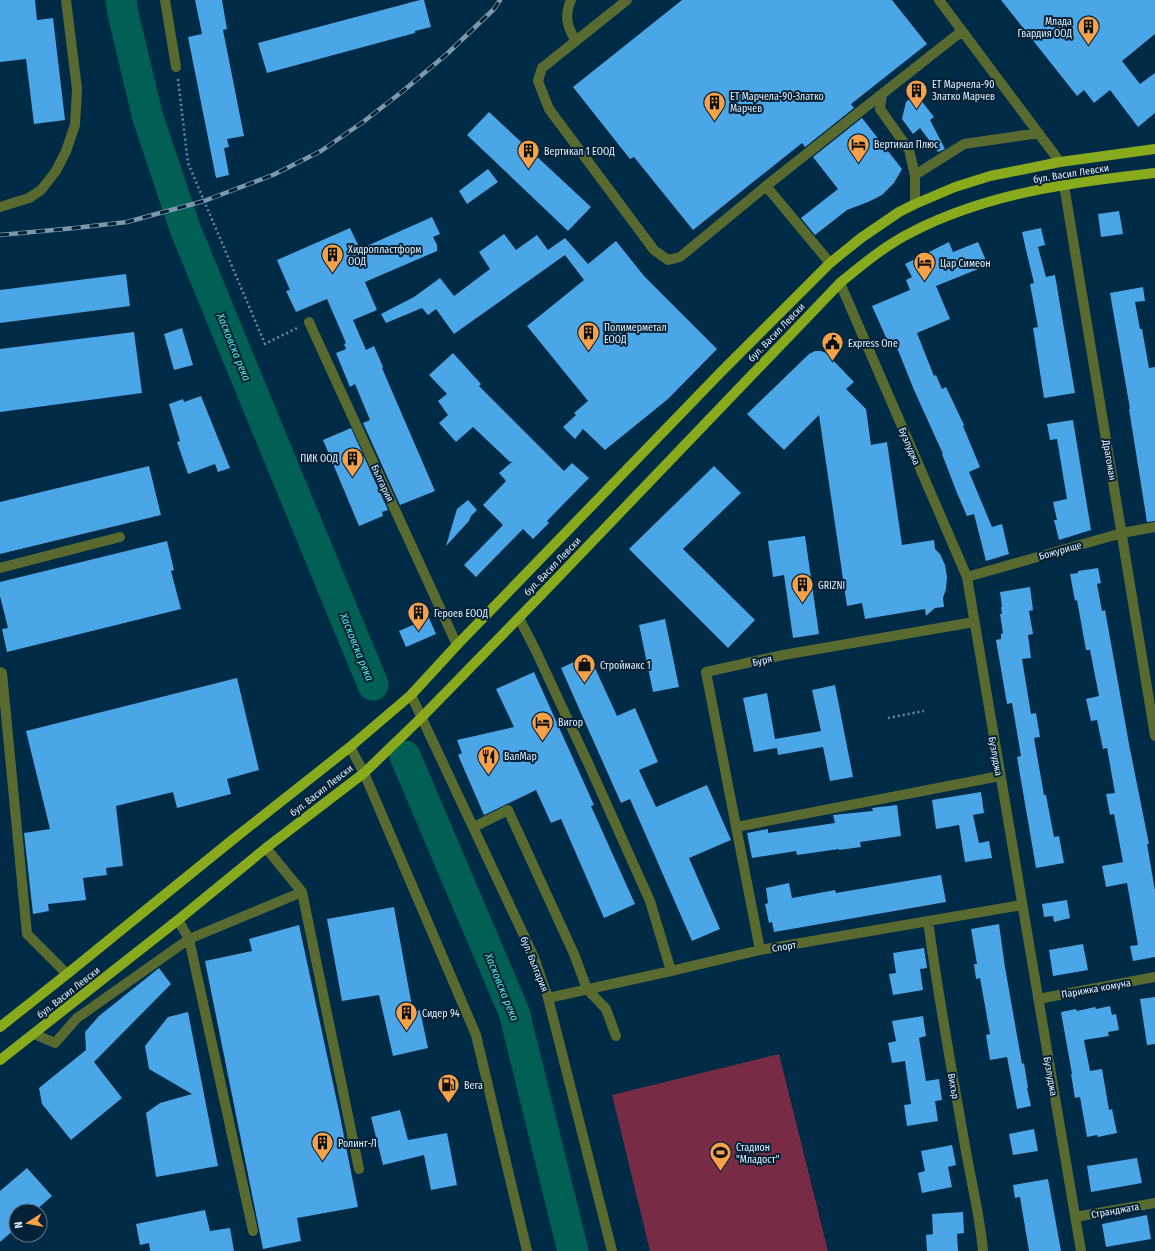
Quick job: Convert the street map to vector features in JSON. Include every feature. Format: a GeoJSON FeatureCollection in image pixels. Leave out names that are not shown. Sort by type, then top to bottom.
{"type":"FeatureCollection","features":[{"type":"Feature","properties":{"kind":"main road","name":"бул. Васил Левски"},"geometry":{"type":"LineString","coordinates":[[0,1027],[236,836],[350,747],[411,695],[457,645],[722,371],[830,263],[861,238],[899,212],[915,204],[955,187],[990,176],[1060,162],[1155,149]]}},
{"type":"Feature","properties":{"kind":"main road","name":"бул. Васил Левски"},"geometry":{"type":"LineString","coordinates":[[0,1060],[178,920],[266,848],[364,773],[422,717],[519,618],[840,283],[864,263],[914,231],[937,220],[988,202],[1015,194],[1064,185],[1155,173]]}},
{"type":"Feature","properties":{"kind":"street"},"geometry":{"type":"LineString","coordinates":[[0,207],[29,198],[41,190],[56,172],[66,151],[75,125],[77,89],[66,0]]}},
{"type":"Feature","properties":{"kind":"street"},"geometry":{"type":"LineString","coordinates":[[165,0],[176,68]]}},
{"type":"Feature","properties":{"kind":"street"},"geometry":{"type":"LineString","coordinates":[[571,0],[566,20],[569,30],[576,41]]}},
{"type":"Feature","properties":{"kind":"street"},"geometry":{"type":"LineString","coordinates":[[627,0],[542,68],[538,81],[549,109],[654,250],[668,260],[680,257],[766,186],[962,30]]}},
{"type":"Feature","properties":{"kind":"street"},"geometry":{"type":"LineString","coordinates":[[939,0],[1060,162]]}},
{"type":"Feature","properties":{"kind":"street"},"geometry":{"type":"LineString","coordinates":[[882,94],[880,109],[909,150],[915,175],[915,204]]}},
{"type":"Feature","properties":{"kind":"street"},"geometry":{"type":"LineString","coordinates":[[915,175],[964,144],[1039,133]]}},
{"type":"Feature","properties":{"kind":"street","name":"Драгоман"},"geometry":{"type":"LineString","coordinates":[[1064,185],[1155,736]]}},
{"type":"Feature","properties":{"kind":"street"},"geometry":{"type":"LineString","coordinates":[[766,186],[830,263]]}},
{"type":"Feature","properties":{"kind":"street","name":"Бузлуджа"},"geometry":{"type":"LineString","coordinates":[[840,283],[967,577],[1081,1251]]}},
{"type":"Feature","properties":{"kind":"street","name":"България"},"geometry":{"type":"LineString","coordinates":[[308,322],[457,645]]}},
{"type":"Feature","properties":{"kind":"street","name":"Божурище"},"geometry":{"type":"LineString","coordinates":[[967,577],[1122,533],[1155,527]]}},
{"type":"Feature","properties":{"kind":"street"},"geometry":{"type":"LineString","coordinates":[[0,568],[120,537]]}},
{"type":"Feature","properties":{"kind":"street"},"geometry":{"type":"LineString","coordinates":[[519,618],[589,765],[650,901],[671,971]]}},
{"type":"Feature","properties":{"kind":"street","name":"Буря"},"geometry":{"type":"LineString","coordinates":[[760,950],[706,672],[783,655],[974,622]]}},
{"type":"Feature","properties":{"kind":"street"},"geometry":{"type":"LineString","coordinates":[[0,672],[2,673],[27,934],[67,974]]}},
{"type":"Feature","properties":{"kind":"street","name":"бул. България"},"geometry":{"type":"LineString","coordinates":[[411,695],[534,957],[548,998],[612,1251]]}},
{"type":"Feature","properties":{"kind":"street"},"geometry":{"type":"LineString","coordinates":[[350,747],[364,773],[476,1035],[527,1251]]}},
{"type":"Feature","properties":{"kind":"street"},"geometry":{"type":"LineString","coordinates":[[736,827],[1000,776]]}},
{"type":"Feature","properties":{"kind":"street"},"geometry":{"type":"LineString","coordinates":[[474,827],[508,810],[574,954],[588,989],[606,1009],[616,1036]]}},
{"type":"Feature","properties":{"kind":"street"},"geometry":{"type":"LineString","coordinates":[[266,848],[302,892],[359,1169]]}},
{"type":"Feature","properties":{"kind":"street"},"geometry":{"type":"LineString","coordinates":[[34,1034],[55,1043],[77,1018],[189,939],[302,892]]}},
{"type":"Feature","properties":{"kind":"street","name":"Спорт"},"geometry":{"type":"LineString","coordinates":[[548,998],[760,950],[1022,905]]}},
{"type":"Feature","properties":{"kind":"street"},"geometry":{"type":"LineString","coordinates":[[178,920],[189,939],[254,1231]]}},
{"type":"Feature","properties":{"kind":"street","name":"Вихър"},"geometry":{"type":"LineString","coordinates":[[928,921],[936,979],[968,1166],[980,1220],[983,1251]]}},
{"type":"Feature","properties":{"kind":"street","name":"Парижка комуна"},"geometry":{"type":"LineString","coordinates":[[1038,999],[1155,977]]}},
{"type":"Feature","properties":{"kind":"street","name":"Странджата"},"geometry":{"type":"LineString","coordinates":[[1075,1217],[1155,1203]]}},
{"type":"Feature","properties":{"kind":"path"},"geometry":{"type":"LineString","coordinates":[[176,68],[188,163],[265,344],[308,322]]}},
{"type":"Feature","properties":{"kind":"path"},"geometry":{"type":"LineString","coordinates":[[888,718],[924,711]]}},
{"type":"Feature","properties":{"kind":"shaded area","name":"Стадион \"Младост\""},"geometry":{"type":"Polygon","coordinates":[[[779,1054],[828,1251],[650,1251],[612,1095],[779,1054]]]}},
{"type":"Feature","properties":{"kind":"building"},"geometry":{"type":"Polygon","coordinates":[[[0,0],[35,0],[37,20],[53,18],[65,120],[34,124],[26,59],[0,62],[0,0]]]}},
{"type":"Feature","properties":{"kind":"building"},"geometry":{"type":"Polygon","coordinates":[[[195,0],[222,0],[227,29],[223,30],[244,136],[227,139],[229,147],[224,148],[229,175],[216,178],[188,37],[202,34],[195,0]]]}},
{"type":"Feature","properties":{"kind":"building"},"geometry":{"type":"Polygon","coordinates":[[[424,0],[431,27],[415,31],[415,33],[267,73],[258,43],[424,0]]]}},
{"type":"Feature","properties":{"kind":"building","name":"ЕТ Марчела-90-Златко Марчев"},"geometry":{"type":"Polygon","coordinates":[[[682,0],[892,0],[927,44],[851,104],[854,108],[805,147],[802,143],[693,230],[634,157],[630,159],[573,87],[682,0]]]}},
{"type":"Feature","properties":{"kind":"building","name":"Млада Гвардия ООД"},"geometry":{"type":"Polygon","coordinates":[[[1001,0],[1155,0],[1155,34],[1122,61],[1140,84],[1155,73],[1155,113],[1138,127],[1110,90],[1094,103],[1084,90],[1077,96],[1001,0]]]}},
{"type":"Feature","properties":{"kind":"building","name":"ЕТ Марчела-90 Златко Марчев"},"geometry":{"type":"Polygon","coordinates":[[[916,94],[934,117],[930,120],[945,149],[938,152],[920,128],[913,134],[902,119],[906,102],[916,94]]]}},
{"type":"Feature","properties":{"kind":"building","name":"Вертикал 1 ЕООД"},"geometry":{"type":"Polygon","coordinates":[[[489,112],[591,207],[568,231],[467,135],[489,112]]]}},
{"type":"Feature","properties":{"kind":"building","name":"Вертикал Плюс"},"geometry":{"type":"Polygon","coordinates":[[[862,118],[902,169],[894,183],[882,195],[847,210],[815,235],[801,218],[838,189],[813,157],[862,118]]]}},
{"type":"Feature","properties":{"kind":"building"},"geometry":{"type":"Polygon","coordinates":[[[488,169],[498,182],[467,204],[459,191],[488,169]]]}},
{"type":"Feature","properties":{"kind":"building"},"geometry":{"type":"Polygon","coordinates":[[[1119,211],[1123,234],[1101,237],[1098,214],[1119,211]]]}},
{"type":"Feature","properties":{"kind":"building"},"geometry":{"type":"Polygon","coordinates":[[[432,217],[440,234],[433,237],[437,245],[437,251],[365,282],[377,310],[353,320],[366,350],[374,346],[435,491],[400,505],[363,423],[370,420],[355,384],[350,387],[336,353],[346,349],[344,344],[346,343],[327,299],[296,312],[286,291],[290,290],[277,260],[350,228],[360,249],[432,217]]]}},
{"type":"Feature","properties":{"kind":"building"},"geometry":{"type":"Polygon","coordinates":[[[1041,228],[1045,245],[1026,250],[1022,232],[1041,228]]]}},
{"type":"Feature","properties":{"kind":"building"},"geometry":{"type":"Polygon","coordinates":[[[504,234],[516,250],[537,235],[548,250],[565,238],[588,264],[616,241],[644,276],[717,349],[668,399],[605,450],[583,429],[575,439],[563,427],[576,415],[574,413],[588,401],[527,326],[584,280],[565,255],[454,334],[436,309],[428,315],[422,308],[386,323],[381,314],[414,297],[440,278],[454,296],[490,269],[479,252],[504,234]]]}},
{"type":"Feature","properties":{"kind":"building"},"geometry":{"type":"Polygon","coordinates":[[[949,242],[953,252],[978,242],[988,265],[936,286],[950,319],[917,333],[934,376],[936,375],[942,389],[946,387],[964,425],[963,426],[980,467],[969,472],[992,527],[1002,524],[1009,554],[986,561],[974,514],[967,516],[943,454],[914,390],[894,340],[888,342],[872,306],[910,290],[906,280],[912,277],[905,264],[949,242]]]}},
{"type":"Feature","properties":{"kind":"building"},"geometry":{"type":"Polygon","coordinates":[[[1038,247],[1046,277],[1055,275],[1075,393],[1044,398],[1033,328],[1038,327],[1030,284],[1034,283],[1026,250],[1038,247]]]}},
{"type":"Feature","properties":{"kind":"building"},"geometry":{"type":"Polygon","coordinates":[[[126,274],[130,306],[0,323],[0,290],[126,274]]]}},
{"type":"Feature","properties":{"kind":"building"},"geometry":{"type":"Polygon","coordinates":[[[1143,287],[1145,301],[1135,302],[1140,329],[1142,329],[1149,368],[1155,367],[1155,521],[1147,522],[1130,409],[1110,293],[1143,287]]]}},
{"type":"Feature","properties":{"kind":"building"},"geometry":{"type":"Polygon","coordinates":[[[182,328],[193,365],[174,370],[164,334],[182,328]]]}},
{"type":"Feature","properties":{"kind":"building"},"geometry":{"type":"Polygon","coordinates":[[[134,332],[142,393],[0,412],[0,349],[134,332]]]}},
{"type":"Feature","properties":{"kind":"building"},"geometry":{"type":"Polygon","coordinates":[[[815,351],[826,353],[854,382],[846,389],[866,409],[871,445],[887,442],[902,545],[934,540],[935,549],[940,554],[945,565],[947,577],[946,589],[943,598],[944,607],[935,608],[926,616],[925,609],[865,619],[862,603],[847,606],[819,415],[784,450],[747,414],[809,354],[815,351]]]}},
{"type":"Feature","properties":{"kind":"building"},"geometry":{"type":"Polygon","coordinates":[[[453,353],[481,384],[479,386],[564,471],[572,463],[589,478],[547,521],[549,523],[533,539],[523,529],[476,577],[464,565],[503,525],[483,505],[506,481],[499,473],[513,461],[510,462],[473,427],[456,442],[439,423],[448,415],[438,401],[447,394],[429,375],[453,353]]]}},
{"type":"Feature","properties":{"kind":"building"},"geometry":{"type":"Polygon","coordinates":[[[201,396],[230,468],[218,472],[215,464],[188,474],[177,442],[180,441],[169,404],[183,399],[184,402],[201,396]]]}},
{"type":"Feature","properties":{"kind":"building"},"geometry":{"type":"Polygon","coordinates":[[[1073,420],[1091,530],[1059,540],[1054,520],[1057,520],[1053,502],[1067,499],[1057,439],[1050,440],[1047,424],[1073,420]]]}},
{"type":"Feature","properties":{"kind":"building","name":"ПИК ООД"},"geometry":{"type":"Polygon","coordinates":[[[351,428],[388,510],[382,512],[383,516],[359,526],[323,440],[351,428]]]}},
{"type":"Feature","properties":{"kind":"building"},"geometry":{"type":"Polygon","coordinates":[[[149,466],[161,515],[0,554],[0,502],[149,466]]]}},
{"type":"Feature","properties":{"kind":"building"},"geometry":{"type":"Polygon","coordinates":[[[714,466],[741,493],[683,549],[755,620],[728,648],[629,549],[714,466]]]}},
{"type":"Feature","properties":{"kind":"building"},"geometry":{"type":"Polygon","coordinates":[[[468,500],[477,510],[446,546],[457,509],[468,500]]]}},
{"type":"Feature","properties":{"kind":"building","name":"GRIZNI"},"geometry":{"type":"Polygon","coordinates":[[[805,536],[819,634],[793,638],[784,575],[773,577],[768,541],[805,536]]]}},
{"type":"Feature","properties":{"kind":"building"},"geometry":{"type":"Polygon","coordinates":[[[167,541],[174,570],[171,571],[181,609],[7,652],[2,629],[8,628],[0,596],[0,582],[167,541]]]}},
{"type":"Feature","properties":{"kind":"building"},"geometry":{"type":"Polygon","coordinates":[[[1098,568],[1101,583],[1097,584],[1102,611],[1105,610],[1149,844],[1147,844],[1155,891],[1155,957],[1133,961],[1130,946],[1138,945],[1127,883],[1106,887],[1102,866],[1123,862],[1114,814],[1110,815],[1106,794],[1115,793],[1107,748],[1103,749],[1097,720],[1091,721],[1086,699],[1099,696],[1090,650],[1086,650],[1077,600],[1075,601],[1070,574],[1078,573],[1078,571],[1098,568]]]}},
{"type":"Feature","properties":{"kind":"building"},"geometry":{"type":"Polygon","coordinates":[[[1030,587],[1033,610],[1029,611],[1033,634],[1028,635],[1031,658],[1022,659],[1031,714],[1036,713],[1040,737],[1034,738],[1044,795],[1046,795],[1054,837],[1059,836],[1064,863],[1036,868],[1017,757],[1021,756],[1012,703],[1007,704],[996,640],[1001,639],[1001,634],[1003,633],[1000,614],[1002,614],[1002,607],[1000,592],[1030,587]]]}},
{"type":"Feature","properties":{"kind":"building","name":"Героев ЕООД"},"geometry":{"type":"Polygon","coordinates":[[[429,618],[436,634],[406,647],[399,631],[429,618]]]}},
{"type":"Feature","properties":{"kind":"building"},"geometry":{"type":"Polygon","coordinates":[[[665,619],[679,687],[653,692],[639,625],[665,619]]]}},
{"type":"Feature","properties":{"kind":"building"},"geometry":{"type":"Polygon","coordinates":[[[589,655],[617,716],[635,708],[658,762],[639,770],[656,807],[707,785],[731,840],[689,858],[720,929],[692,941],[630,799],[621,803],[561,668],[589,655]]]}},
{"type":"Feature","properties":{"kind":"building","name":"Вигор"},"geometry":{"type":"Polygon","coordinates":[[[534,672],[594,805],[591,806],[635,904],[604,918],[561,819],[551,823],[536,790],[484,815],[458,755],[462,753],[457,740],[514,727],[496,689],[534,672]]]}},
{"type":"Feature","properties":{"kind":"building"},"geometry":{"type":"Polygon","coordinates":[[[237,678],[259,770],[227,779],[231,794],[177,808],[173,792],[116,806],[123,866],[106,868],[107,875],[83,878],[86,900],[48,904],[49,911],[33,914],[24,833],[50,829],[26,731],[237,678]]]}},
{"type":"Feature","properties":{"kind":"building"},"geometry":{"type":"Polygon","coordinates":[[[835,685],[853,777],[830,781],[823,747],[778,755],[777,748],[754,752],[743,698],[767,693],[775,739],[821,731],[812,690],[835,685]]]}},
{"type":"Feature","properties":{"kind":"building"},"geometry":{"type":"Polygon","coordinates":[[[981,792],[984,813],[973,815],[979,843],[989,841],[992,858],[965,862],[959,825],[936,829],[932,800],[981,792]]]}},
{"type":"Feature","properties":{"kind":"building"},"geometry":{"type":"Polygon","coordinates":[[[897,805],[901,836],[860,842],[861,847],[797,855],[796,851],[752,858],[747,833],[768,829],[768,833],[835,823],[833,815],[873,811],[872,808],[897,805]]]}},
{"type":"Feature","properties":{"kind":"building"},"geometry":{"type":"Polygon","coordinates":[[[941,875],[946,902],[774,932],[772,922],[769,923],[765,904],[768,903],[766,888],[789,883],[792,898],[835,890],[836,893],[941,875]]]}},
{"type":"Feature","properties":{"kind":"building"},"geometry":{"type":"Polygon","coordinates":[[[1067,900],[1070,918],[1054,922],[1053,916],[1044,917],[1042,904],[1067,900]]]}},
{"type":"Feature","properties":{"kind":"building"},"geometry":{"type":"Polygon","coordinates":[[[394,907],[413,1012],[420,1010],[428,1048],[393,1056],[379,995],[342,1001],[327,919],[394,907]]]}},
{"type":"Feature","properties":{"kind":"building"},"geometry":{"type":"Polygon","coordinates":[[[999,924],[1022,1064],[1024,1063],[1031,1106],[1017,1109],[1007,1057],[990,1060],[986,1035],[990,1034],[980,978],[976,979],[974,964],[977,964],[971,929],[999,924]]]}},
{"type":"Feature","properties":{"kind":"building"},"geometry":{"type":"Polygon","coordinates":[[[299,925],[358,1207],[297,1218],[301,1241],[263,1249],[205,961],[252,951],[249,939],[299,925]]]}},
{"type":"Feature","properties":{"kind":"building"},"geometry":{"type":"Polygon","coordinates":[[[1083,944],[1088,970],[1053,976],[1049,950],[1083,944]]]}},
{"type":"Feature","properties":{"kind":"building"},"geometry":{"type":"Polygon","coordinates":[[[924,948],[927,968],[920,969],[923,990],[893,995],[889,974],[896,973],[893,953],[924,948]]]}},
{"type":"Feature","properties":{"kind":"building"},"geometry":{"type":"Polygon","coordinates":[[[159,968],[171,984],[94,1062],[122,1098],[71,1140],[42,1104],[39,1088],[86,1050],[85,1032],[99,1016],[159,968]]]}},
{"type":"Feature","properties":{"kind":"building"},"geometry":{"type":"Polygon","coordinates":[[[1155,997],[1155,1044],[1147,1045],[1140,999],[1155,997]]]}},
{"type":"Feature","properties":{"kind":"building"},"geometry":{"type":"Polygon","coordinates":[[[1110,1006],[1112,1015],[1116,1014],[1119,1030],[1108,1032],[1109,1036],[1084,1040],[1090,1071],[1102,1069],[1109,1110],[1112,1109],[1117,1133],[1098,1137],[1097,1135],[1087,1137],[1080,1097],[1075,1098],[1061,1012],[1076,1009],[1077,1011],[1095,1007],[1096,1009],[1110,1006]]]}},
{"type":"Feature","properties":{"kind":"building"},"geometry":{"type":"Polygon","coordinates":[[[188,1012],[218,1166],[156,1177],[146,1113],[160,1103],[192,1094],[149,1069],[145,1046],[168,1017],[188,1012]]]}},
{"type":"Feature","properties":{"kind":"building"},"geometry":{"type":"Polygon","coordinates":[[[923,1016],[926,1036],[919,1038],[926,1081],[939,1079],[942,1100],[935,1101],[938,1121],[907,1126],[904,1105],[911,1104],[905,1061],[892,1063],[888,1043],[896,1041],[892,1021],[923,1016]]]}},
{"type":"Feature","properties":{"kind":"building"},"geometry":{"type":"Polygon","coordinates":[[[400,1110],[408,1140],[447,1133],[457,1185],[431,1190],[424,1155],[383,1165],[371,1117],[400,1110]]]}},
{"type":"Feature","properties":{"kind":"building"},"geometry":{"type":"Polygon","coordinates":[[[1034,1129],[1038,1151],[1013,1155],[1009,1134],[1034,1129]]]}},
{"type":"Feature","properties":{"kind":"building"},"geometry":{"type":"Polygon","coordinates":[[[952,1145],[956,1165],[948,1167],[952,1187],[922,1193],[918,1173],[925,1171],[921,1151],[952,1145]]]}},
{"type":"Feature","properties":{"kind":"building"},"geometry":{"type":"Polygon","coordinates":[[[1137,1158],[1142,1183],[1091,1192],[1087,1166],[1137,1158]]]}},
{"type":"Feature","properties":{"kind":"building"},"geometry":{"type":"Polygon","coordinates":[[[27,1168],[52,1196],[44,1203],[8,1203],[8,1235],[0,1242],[0,1191],[27,1168]]]}},
{"type":"Feature","properties":{"kind":"building"},"geometry":{"type":"Polygon","coordinates":[[[1048,1179],[1061,1251],[1029,1251],[1020,1197],[1015,1198],[1013,1185],[1048,1179]]]}},
{"type":"Feature","properties":{"kind":"building"},"geometry":{"type":"Polygon","coordinates":[[[205,1210],[210,1231],[230,1228],[234,1251],[150,1251],[149,1243],[140,1245],[136,1224],[205,1210]]]}},
{"type":"Feature","properties":{"kind":"building"},"geometry":{"type":"Polygon","coordinates":[[[963,1212],[964,1233],[957,1234],[958,1251],[927,1251],[926,1235],[933,1234],[932,1214],[963,1212]]]}},
{"type":"Feature","properties":{"kind":"building"},"geometry":{"type":"Polygon","coordinates":[[[1147,1215],[1151,1239],[1106,1247],[1102,1224],[1147,1215]]]}},
{"type":"Feature","properties":{"kind":"waterway","name":"Хасковска река"},"geometry":{"type":"LineString","coordinates":[[121,0],[148,118],[186,231],[373,685]]}},
{"type":"Feature","properties":{"kind":"waterway","name":"Хасковска река"},"geometry":{"type":"LineString","coordinates":[[405,756],[514,1012],[573,1251]]}},
{"type":"Feature","properties":{"kind":"railway"},"geometry":{"type":"LineString","coordinates":[[0,235],[127,222],[204,201],[273,175],[321,151],[363,122],[448,53],[494,9],[500,0]]}},
{"type":"Feature","properties":{"kind":"place","name":"Млада Гвардия ООД"},"geometry":{"type":"Point","coordinates":[1088,46]}},
{"type":"Feature","properties":{"kind":"place","name":"ЕТ Марчела-90 Златко Марчев"},"geometry":{"type":"Point","coordinates":[916,110]}},
{"type":"Feature","properties":{"kind":"place","name":"ЕТ Марчела-90-Златко Марчев"},"geometry":{"type":"Point","coordinates":[715,122]}},
{"type":"Feature","properties":{"kind":"place","name":"Вертикал Плюс"},"geometry":{"type":"Point","coordinates":[858,164]}},
{"type":"Feature","properties":{"kind":"place","name":"Вертикал 1 ЕООД"},"geometry":{"type":"Point","coordinates":[529,170]}},
{"type":"Feature","properties":{"kind":"place","name":"Хидропластформ ООД"},"geometry":{"type":"Point","coordinates":[333,274]}},
{"type":"Feature","properties":{"kind":"place","name":"Цар Симеон"},"geometry":{"type":"Point","coordinates":[925,282]}},
{"type":"Feature","properties":{"kind":"place","name":"Полимерметал ЕООД"},"geometry":{"type":"Point","coordinates":[589,352]}},
{"type":"Feature","properties":{"kind":"place","name":"Express One"},"geometry":{"type":"Point","coordinates":[832,362]}},
{"type":"Feature","properties":{"kind":"place","name":"ПИК ООД"},"geometry":{"type":"Point","coordinates":[353,478]}},
{"type":"Feature","properties":{"kind":"place","name":"GRIZNI"},"geometry":{"type":"Point","coordinates":[802,604]}},
{"type":"Feature","properties":{"kind":"place","name":"Героев ЕООД"},"geometry":{"type":"Point","coordinates":[418,632]}},
{"type":"Feature","properties":{"kind":"place","name":"Строймакс 1"},"geometry":{"type":"Point","coordinates":[585,684]}},
{"type":"Feature","properties":{"kind":"place","name":"Вигор"},"geometry":{"type":"Point","coordinates":[543,742]}},
{"type":"Feature","properties":{"kind":"place","name":"ВалМар"},"geometry":{"type":"Point","coordinates":[489,776]}},
{"type":"Feature","properties":{"kind":"place","name":"Сидер 94"},"geometry":{"type":"Point","coordinates":[406,1032]}},
{"type":"Feature","properties":{"kind":"place","name":"Вега"},"geometry":{"type":"Point","coordinates":[449,1104]}},
{"type":"Feature","properties":{"kind":"place","name":"Ролинг-Л"},"geometry":{"type":"Point","coordinates":[323,1162]}},
{"type":"Feature","properties":{"kind":"place","name":"Стадион \"Младост\""},"geometry":{"type":"Point","coordinates":[720,1172]}}]}
